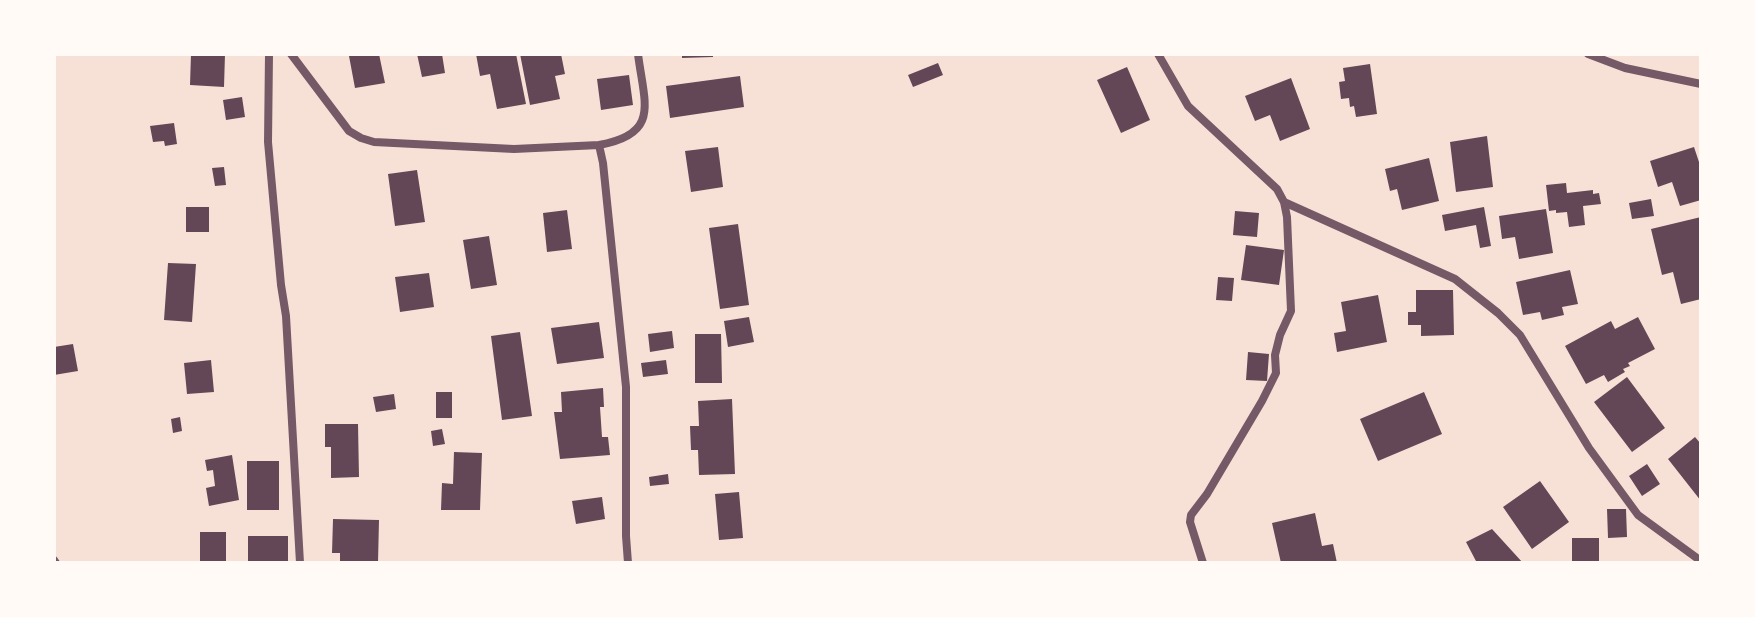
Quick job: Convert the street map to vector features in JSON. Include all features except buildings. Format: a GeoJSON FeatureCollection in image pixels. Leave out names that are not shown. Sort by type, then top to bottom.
{"type":"FeatureCollection","features":[{"type":"Feature","properties":{"kind":"street"},"geometry":{"type":"LineString","coordinates":[[269,54],[268,142],[286,316],[300,563]]}},
{"type":"Feature","properties":{"kind":"street"},"geometry":{"type":"LineString","coordinates":[[291,54],[349,131],[361,138],[374,142],[514,149],[599,145],[628,136],[640,128],[646,114],[638,54]]}},
{"type":"Feature","properties":{"kind":"street"},"geometry":{"type":"LineString","coordinates":[[1158,54],[1188,106],[1277,189],[1287,217],[1291,311],[1280,335],[1273,382],[1207,494],[1191,515],[1190,522],[1203,563]]}},
{"type":"Feature","properties":{"kind":"street"},"geometry":{"type":"LineString","coordinates":[[1588,54],[1625,68],[1701,84]]}},
{"type":"Feature","properties":{"kind":"street"},"geometry":{"type":"LineString","coordinates":[[599,145],[626,387],[628,563]]}},
{"type":"Feature","properties":{"kind":"street"},"geometry":{"type":"LineString","coordinates":[[1284,202],[1455,279],[1498,313],[1520,335],[1589,448],[1638,515],[1701,561]]}}]}
